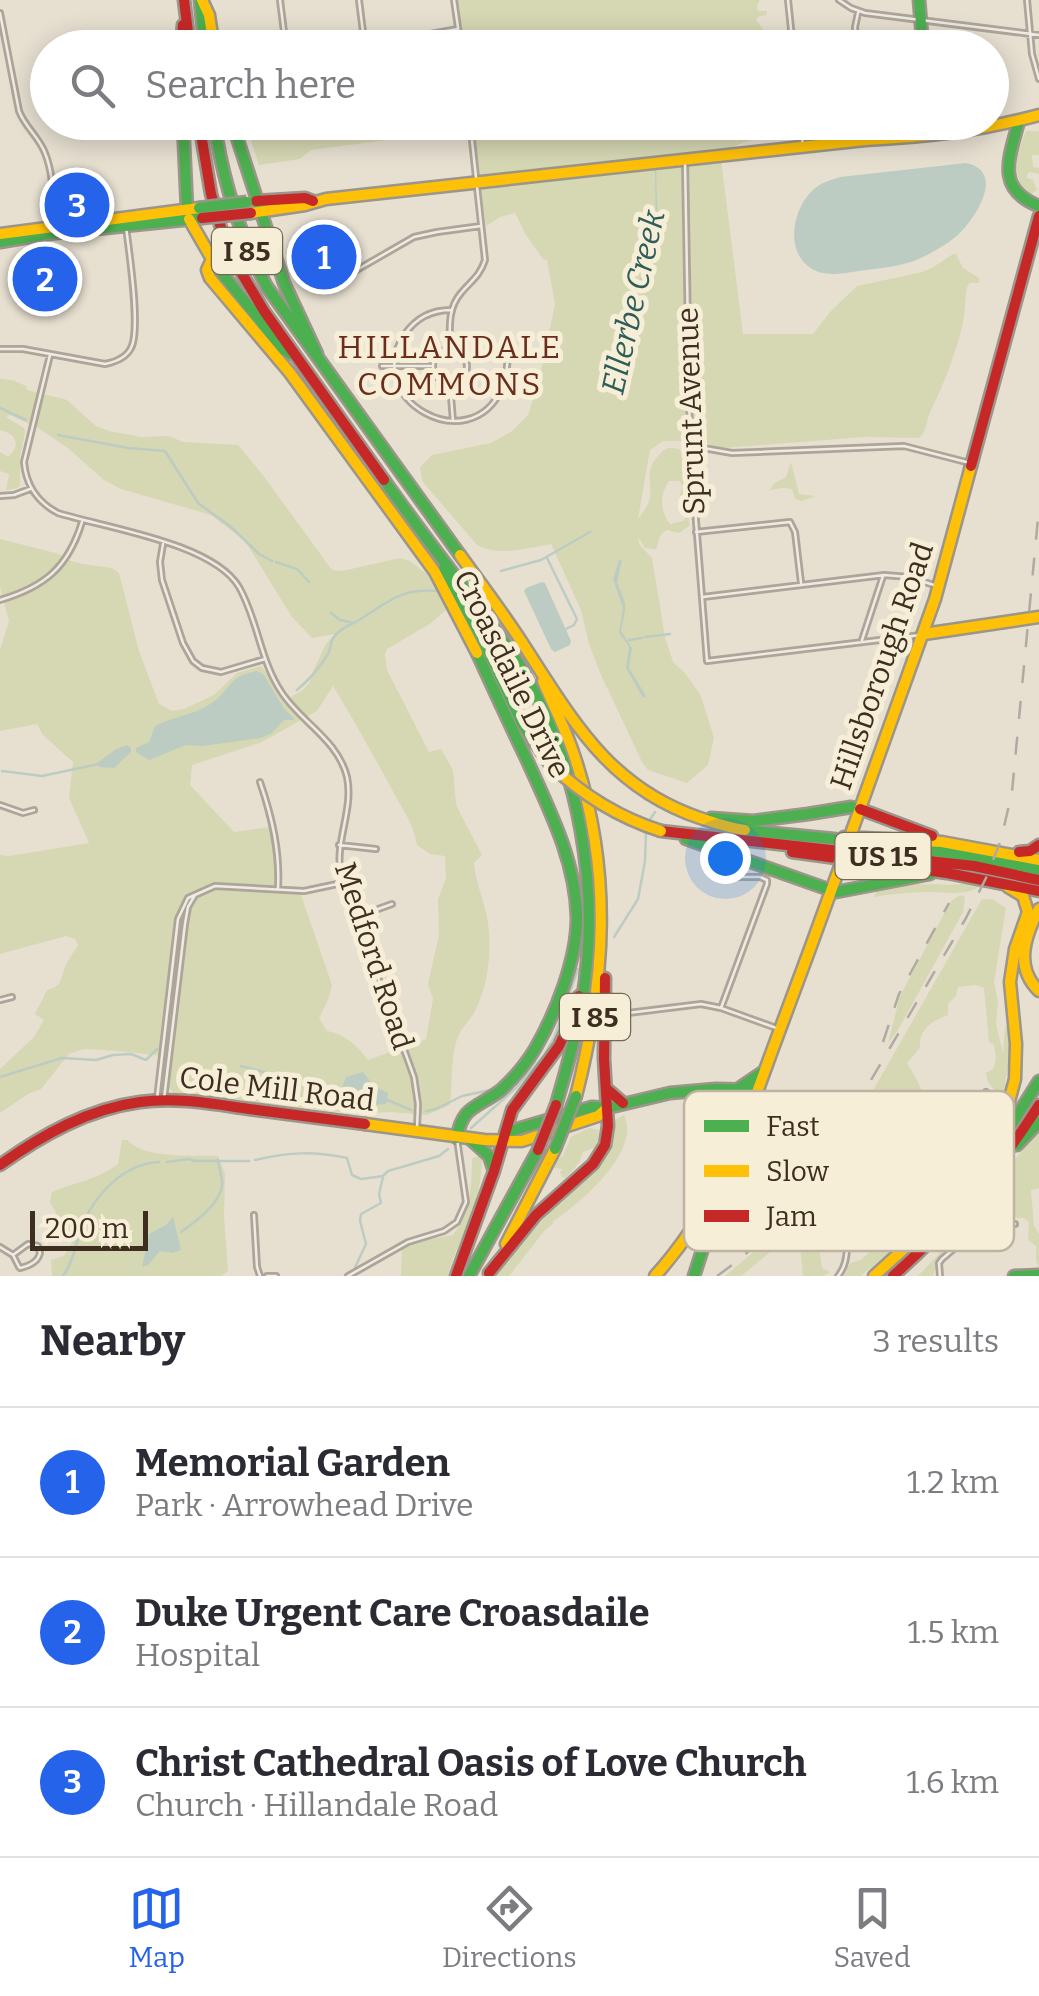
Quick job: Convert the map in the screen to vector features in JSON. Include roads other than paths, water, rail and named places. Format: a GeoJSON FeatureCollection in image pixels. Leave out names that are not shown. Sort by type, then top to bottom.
{"type":"FeatureCollection","features":[{"type":"Feature","properties":{"kind":"main road"},"geometry":{"type":"LineString","coordinates":[[183,30],[184,0]]}},
{"type":"Feature","properties":{"kind":"main road"},"geometry":{"type":"LineString","coordinates":[[184,0],[188,30]]}},
{"type":"Feature","properties":{"kind":"main road"},"geometry":{"type":"LineString","coordinates":[[201,0],[204,30]]}},
{"type":"Feature","properties":{"kind":"main road"},"geometry":{"type":"LineString","coordinates":[[201,0],[211,30]]}},
{"type":"Feature","properties":{"kind":"main road"},"geometry":{"type":"LineString","coordinates":[[918,0],[921,30]]}},
{"type":"Feature","properties":{"kind":"main road"},"geometry":{"type":"LineString","coordinates":[[1009,123],[1038,116]]}},
{"type":"Feature","properties":{"kind":"main road"},"geometry":{"type":"LineString","coordinates":[[1019,121],[1008,167],[1009,183],[1020,199],[1039,206]]}},
{"type":"Feature","properties":{"kind":"main road"},"geometry":{"type":"LineString","coordinates":[[186,140],[194,214]]}},
{"type":"Feature","properties":{"kind":"main road","name":"I 85"},"geometry":{"type":"LineString","coordinates":[[202,140],[211,196],[228,245],[250,289],[520,666],[560,749],[578,813],[590,905],[587,970],[574,1048],[538,1150],[469,1276]]}},
{"type":"Feature","properties":{"kind":"main road","name":"I 85"},"geometry":{"type":"LineString","coordinates":[[217,140],[228,197],[243,242],[267,287],[509,623],[538,670],[571,748],[589,810],[601,879],[603,936],[595,1019],[576,1096],[555,1149],[488,1274]]}},
{"type":"Feature","properties":{"kind":"main road"},"geometry":{"type":"LineString","coordinates":[[237,140],[255,207],[270,234]]}},
{"type":"Feature","properties":{"kind":"main road"},"geometry":{"type":"LineString","coordinates":[[255,207],[276,210],[314,201],[865,140]]}},
{"type":"Feature","properties":{"kind":"main road"},"geometry":{"type":"LineString","coordinates":[[0,238],[305,198],[314,201]]}},
{"type":"Feature","properties":{"kind":"main road"},"geometry":{"type":"LineString","coordinates":[[276,210],[269,222],[270,234],[284,284],[320,363]]}},
{"type":"Feature","properties":{"kind":"main road"},"geometry":{"type":"LineString","coordinates":[[56,230],[126,226],[194,214]]}},
{"type":"Feature","properties":{"kind":"main road","name":"Croasdaile Drive"},"geometry":{"type":"LineString","coordinates":[[194,214],[198,241],[212,261],[209,276],[290,372],[443,586],[551,812],[565,850],[574,893],[576,938],[546,1032],[531,1058],[508,1084],[464,1112],[457,1138]]}},
{"type":"Feature","properties":{"kind":"main road","name":"Hillsborough Road"},"geometry":{"type":"LineString","coordinates":[[759,1090],[924,634],[1039,216]]}},
{"type":"Feature","properties":{"kind":"main road"},"geometry":{"type":"LineString","coordinates":[[212,261],[283,349],[298,359]]}},
{"type":"Feature","properties":{"kind":"main road","name":"US 15"},"geometry":{"type":"LineString","coordinates":[[440,556],[517,714],[550,763],[572,786],[609,810],[667,832],[974,866],[1039,880]]}},
{"type":"Feature","properties":{"kind":"main road"},"geometry":{"type":"LineString","coordinates":[[924,634],[1039,617]]}},
{"type":"Feature","properties":{"kind":"main road","name":"US 15"},"geometry":{"type":"LineString","coordinates":[[538,670],[600,756],[642,791],[688,814],[734,830],[948,853],[1039,870]]}},
{"type":"Feature","properties":{"kind":"main road"},"geometry":{"type":"LineString","coordinates":[[688,814],[753,822],[851,807],[953,842],[1039,860]]}},
{"type":"Feature","properties":{"kind":"main road"},"geometry":{"type":"LineString","coordinates":[[667,832],[831,891],[952,874]]}},
{"type":"Feature","properties":{"kind":"main road"},"geometry":{"type":"LineString","coordinates":[[811,839],[830,836],[953,842]]}},
{"type":"Feature","properties":{"kind":"main road"},"geometry":{"type":"LineString","coordinates":[[725,840],[1039,891]]}},
{"type":"Feature","properties":{"kind":"main road"},"geometry":{"type":"LineString","coordinates":[[1010,852],[1030,851],[1039,844]]}},
{"type":"Feature","properties":{"kind":"main road"},"geometry":{"type":"LineString","coordinates":[[991,881],[1021,894],[1028,912],[1011,970],[1016,1054],[1012,1091]]}},
{"type":"Feature","properties":{"kind":"main road"},"geometry":{"type":"LineString","coordinates":[[1039,910],[1023,962],[1026,977],[1039,990]]}},
{"type":"Feature","properties":{"kind":"main road"},"geometry":{"type":"LineString","coordinates":[[488,1274],[536,1215],[598,1158],[607,1136],[603,936]]}},
{"type":"Feature","properties":{"kind":"main road"},"geometry":{"type":"LineString","coordinates":[[456,1276],[515,1104],[563,1038],[587,970]]}},
{"type":"Feature","properties":{"kind":"main road"},"geometry":{"type":"LineString","coordinates":[[738,1089],[766,1068]]}},
{"type":"Feature","properties":{"kind":"main road"},"geometry":{"type":"LineString","coordinates":[[1014,1118],[1039,1080]]}},
{"type":"Feature","properties":{"kind":"main road"},"geometry":{"type":"LineString","coordinates":[[606,1086],[623,1103]]}},
{"type":"Feature","properties":{"kind":"main road","name":"Cole Mill Road"},"geometry":{"type":"LineString","coordinates":[[704,1091],[759,1090]]}},
{"type":"Feature","properties":{"kind":"main road","name":"Cole Mill Road"},"geometry":{"type":"LineString","coordinates":[[0,1165],[85,1115],[120,1104],[161,1099],[457,1138],[503,1139],[514,1130],[592,1106],[607,1108],[684,1092]]}},
{"type":"Feature","properties":{"kind":"main road"},"geometry":{"type":"LineString","coordinates":[[1014,1144],[1039,1105]]}},
{"type":"Feature","properties":{"kind":"main road"},"geometry":{"type":"LineString","coordinates":[[1014,1147],[1039,1122]]}},
{"type":"Feature","properties":{"kind":"main road"},"geometry":{"type":"LineString","coordinates":[[470,1139],[490,1156],[494,1171]]}},
{"type":"Feature","properties":{"kind":"main road","name":"Hillsborough Road"},"geometry":{"type":"LineString","coordinates":[[656,1276],[684,1244]]}},
{"type":"Feature","properties":{"kind":"main road"},"geometry":{"type":"LineString","coordinates":[[694,1276],[700,1251]]}},
{"type":"Feature","properties":{"kind":"main road"},"geometry":{"type":"LineString","coordinates":[[874,1276],[902,1251]]}},
{"type":"Feature","properties":{"kind":"main road"},"geometry":{"type":"LineString","coordinates":[[893,1276],[919,1251]]}},
{"type":"Feature","properties":{"kind":"main road"},"geometry":{"type":"LineString","coordinates":[[1014,1276],[1039,1275]]}},
{"type":"Feature","properties":{"kind":"street"},"geometry":{"type":"LineString","coordinates":[[280,0],[284,30]]}},
{"type":"Feature","properties":{"kind":"street"},"geometry":{"type":"LineString","coordinates":[[360,0],[363,30]]}},
{"type":"Feature","properties":{"kind":"street"},"geometry":{"type":"LineString","coordinates":[[448,30],[458,28],[454,0]]}},
{"type":"Feature","properties":{"kind":"street"},"geometry":{"type":"LineString","coordinates":[[788,0],[790,30]]}},
{"type":"Feature","properties":{"kind":"street"},"geometry":{"type":"LineString","coordinates":[[839,0],[858,12],[1001,30]]}},
{"type":"Feature","properties":{"kind":"street"},"geometry":{"type":"LineString","coordinates":[[1028,0],[1034,65],[1039,79]]}},
{"type":"Feature","properties":{"kind":"street"},"geometry":{"type":"LineString","coordinates":[[855,30],[858,12]]}},
{"type":"Feature","properties":{"kind":"street"},"geometry":{"type":"LineString","coordinates":[[0,14],[18,111],[30,131]]}},
{"type":"Feature","properties":{"kind":"street"},"geometry":{"type":"LineString","coordinates":[[1009,31],[1039,34]]}},
{"type":"Feature","properties":{"kind":"street"},"geometry":{"type":"LineString","coordinates":[[0,50],[6,49]]}},
{"type":"Feature","properties":{"kind":"street"},"geometry":{"type":"LineString","coordinates":[[37,140],[47,157],[56,230]]}},
{"type":"Feature","properties":{"kind":"street"},"geometry":{"type":"LineString","coordinates":[[450,348],[451,310],[458,296],[482,270],[486,254],[472,140]]}},
{"type":"Feature","properties":{"kind":"street"},"geometry":{"type":"LineString","coordinates":[[802,140],[803,147]]}},
{"type":"Feature","properties":{"kind":"street","name":"Sprunt Avenue"},"geometry":{"type":"LineString","coordinates":[[685,160],[690,446],[706,661],[862,642]]}},
{"type":"Feature","properties":{"kind":"street"},"geometry":{"type":"LineString","coordinates":[[0,349],[23,349],[105,364],[123,357],[134,341],[135,321],[126,226]]}},
{"type":"Feature","properties":{"kind":"street"},"geometry":{"type":"LineString","coordinates":[[355,271],[414,237],[482,226]]}},
{"type":"Feature","properties":{"kind":"street"},"geometry":{"type":"LineString","coordinates":[[451,310],[428,314],[401,341],[396,366],[400,388],[412,405],[434,418],[453,420],[478,415],[495,400],[506,377],[509,350]]}},
{"type":"Feature","properties":{"kind":"street"},"geometry":{"type":"LineString","coordinates":[[450,348],[464,355],[468,366],[461,379],[450,383],[440,379],[433,366],[437,355],[450,348]]}},
{"type":"Feature","properties":{"kind":"street"},"geometry":{"type":"LineString","coordinates":[[0,496],[31,488],[25,472],[25,454],[50,354]]}},
{"type":"Feature","properties":{"kind":"street"},"geometry":{"type":"LineString","coordinates":[[382,366],[433,366]]}},
{"type":"Feature","properties":{"kind":"street"},"geometry":{"type":"LineString","coordinates":[[450,383],[453,420]]}},
{"type":"Feature","properties":{"kind":"street"},"geometry":{"type":"LineString","coordinates":[[690,446],[732,454],[904,446],[972,464]]}},
{"type":"Feature","properties":{"kind":"street","name":"Medford Road"},"geometry":{"type":"LineString","coordinates":[[31,488],[50,509],[208,558],[233,578],[285,698],[342,762],[348,789],[340,845],[343,882],[416,1086],[416,1132]]}},
{"type":"Feature","properties":{"kind":"street"},"geometry":{"type":"LineString","coordinates":[[0,600],[29,591],[47,579],[72,548],[82,520]]}},
{"type":"Feature","properties":{"kind":"street"},"geometry":{"type":"LineString","coordinates":[[696,532],[790,522],[801,584]]}},
{"type":"Feature","properties":{"kind":"street"},"geometry":{"type":"LineString","coordinates":[[163,542],[162,580],[183,643],[194,662],[221,672],[265,659]]}},
{"type":"Feature","properties":{"kind":"street"},"geometry":{"type":"LineString","coordinates":[[701,597],[884,574],[939,586]]}},
{"type":"Feature","properties":{"kind":"street"},"geometry":{"type":"LineString","coordinates":[[884,574],[862,642],[924,634]]}},
{"type":"Feature","properties":{"kind":"street"},"geometry":{"type":"LineString","coordinates":[[260,782],[274,830],[278,889]]}},
{"type":"Feature","properties":{"kind":"street"},"geometry":{"type":"LineString","coordinates":[[0,805],[23,813],[34,810]]}},
{"type":"Feature","properties":{"kind":"street"},"geometry":{"type":"LineString","coordinates":[[340,845],[376,849]]}},
{"type":"Feature","properties":{"kind":"street"},"geometry":{"type":"LineString","coordinates":[[721,1008],[766,880],[760,876],[726,877]]}},
{"type":"Feature","properties":{"kind":"street"},"geometry":{"type":"LineString","coordinates":[[161,1099],[186,918],[196,894],[218,886],[311,890],[343,882]]}},
{"type":"Feature","properties":{"kind":"street"},"geometry":{"type":"LineString","coordinates":[[356,917],[392,904]]}},
{"type":"Feature","properties":{"kind":"street"},"geometry":{"type":"LineString","coordinates":[[0,1000],[12,997]]}},
{"type":"Feature","properties":{"kind":"street"},"geometry":{"type":"LineString","coordinates":[[628,1013],[694,1004],[721,1008],[780,1030]]}},
{"type":"Feature","properties":{"kind":"street"},"geometry":{"type":"LineString","coordinates":[[348,1276],[408,1242],[449,1229],[460,1220],[466,1202],[457,1138]]}},
{"type":"Feature","properties":{"kind":"street"},"geometry":{"type":"LineString","coordinates":[[254,1215],[260,1276]]}},
{"type":"Feature","properties":{"kind":"street"},"geometry":{"type":"LineString","coordinates":[[0,1247],[13,1255],[20,1270],[38,1259],[40,1252],[38,1246],[28,1244],[13,1255]]}},
{"type":"Feature","properties":{"kind":"street"},"geometry":{"type":"LineString","coordinates":[[838,1276],[846,1251]]}},
{"type":"Feature","properties":{"kind":"street"},"geometry":{"type":"LineString","coordinates":[[940,1276],[939,1263],[952,1251]]}},
{"type":"Feature","properties":{"kind":"street"},"geometry":{"type":"LineString","coordinates":[[267,1276],[276,1276]]}},
{"type":"Feature","properties":{"kind":"waterway"},"geometry":{"type":"LineString","coordinates":[[0,408],[26,420]]}},
{"type":"Feature","properties":{"kind":"waterway"},"geometry":{"type":"LineString","coordinates":[[58,435],[165,451],[198,503],[272,561]]}},
{"type":"Feature","properties":{"kind":"waterway"},"geometry":{"type":"LineString","coordinates":[[501,571],[541,560],[590,532]]}},
{"type":"Feature","properties":{"kind":"waterway"},"geometry":{"type":"LineString","coordinates":[[547,558],[577,619],[566,629]]}},
{"type":"Feature","properties":{"kind":"waterway"},"geometry":{"type":"LineString","coordinates":[[276,562],[297,569],[309,582]]}},
{"type":"Feature","properties":{"kind":"waterway"},"geometry":{"type":"LineString","coordinates":[[297,690],[321,664],[341,630],[396,597],[439,591]]}},
{"type":"Feature","properties":{"kind":"waterway"},"geometry":{"type":"LineString","coordinates":[[331,613],[350,622]]}},
{"type":"Feature","properties":{"kind":"waterway"},"geometry":{"type":"LineString","coordinates":[[645,637],[670,634]]}},
{"type":"Feature","properties":{"kind":"waterway"},"geometry":{"type":"LineString","coordinates":[[629,640],[642,638]]}},
{"type":"Feature","properties":{"kind":"waterway"},"geometry":{"type":"LineString","coordinates":[[2,771],[42,776],[99,764]]}},
{"type":"Feature","properties":{"kind":"waterway","name":"Ellerbe Creek"},"geometry":{"type":"LineString","coordinates":[[647,824],[655,812]]}},
{"type":"Feature","properties":{"kind":"waterway","name":"Ellerbe Creek"},"geometry":{"type":"LineString","coordinates":[[614,937],[638,899],[646,832]]}},
{"type":"Feature","properties":{"kind":"waterway","name":"Ellerbe Creek"},"geometry":{"type":"LineString","coordinates":[[471,1128],[516,1088],[544,1055],[554,1038],[578,969]]}},
{"type":"Feature","properties":{"kind":"waterway"},"geometry":{"type":"LineString","coordinates":[[0,1077],[62,1058],[96,1060],[131,1054],[146,1060],[157,1049]]}},
{"type":"Feature","properties":{"kind":"waterway"},"geometry":{"type":"LineString","coordinates":[[241,1066],[303,1083]]}},
{"type":"Feature","properties":{"kind":"waterway"},"geometry":{"type":"LineString","coordinates":[[426,1111],[462,1096],[495,1089]]}},
{"type":"Feature","properties":{"kind":"waterway"},"geometry":{"type":"LineString","coordinates":[[385,1099],[411,1110]]}},
{"type":"Feature","properties":{"kind":"waterway"},"geometry":{"type":"LineString","coordinates":[[255,1160],[301,1153],[347,1158],[352,1175],[361,1179],[383,1176],[388,1171],[439,1156],[448,1149]]}},
{"type":"Feature","properties":{"kind":"waterway"},"geometry":{"type":"LineString","coordinates":[[181,1232],[206,1212],[220,1193],[218,1160]]}},
{"type":"Feature","properties":{"kind":"waterway"},"geometry":{"type":"LineString","coordinates":[[167,1162],[249,1161]]}},
{"type":"Feature","properties":{"kind":"waterway"},"geometry":{"type":"LineString","coordinates":[[63,1276],[83,1224],[104,1191],[134,1168],[159,1162]]}},
{"type":"Feature","properties":{"kind":"waterway","name":"Ellerbe Creek"},"geometry":{"type":"LineString","coordinates":[[351,1276],[366,1244],[361,1214],[381,1203],[383,1177]]}},
{"type":"Feature","properties":{"kind":"railway"},"geometry":{"type":"LineString","coordinates":[[865,1091],[966,918],[1001,840],[1012,792],[1039,508]]}},
{"type":"Feature","properties":{"kind":"railway"},"geometry":{"type":"LineString","coordinates":[[883,1042],[899,994],[949,903]]}},
{"type":"Feature","properties":{"kind":"railway"},"geometry":{"type":"LineString","coordinates":[[717,1276],[749,1251]]}},
{"type":"Feature","properties":{"kind":"place","name":"Christ Cathedral Oasis of Love Church"},"geometry":{"type":"Point","coordinates":[77,205]}},
{"type":"Feature","properties":{"kind":"place","name":"Memorial Garden"},"geometry":{"type":"Point","coordinates":[324,257]}},
{"type":"Feature","properties":{"kind":"place","name":"Duke Urgent Care Croasdaile"},"geometry":{"type":"Point","coordinates":[45,279]}},
{"type":"Feature","properties":{"kind":"district","name":"HILLANDALE COMMONS"},"geometry":{"type":"Point","coordinates":[450,366]}}]}
